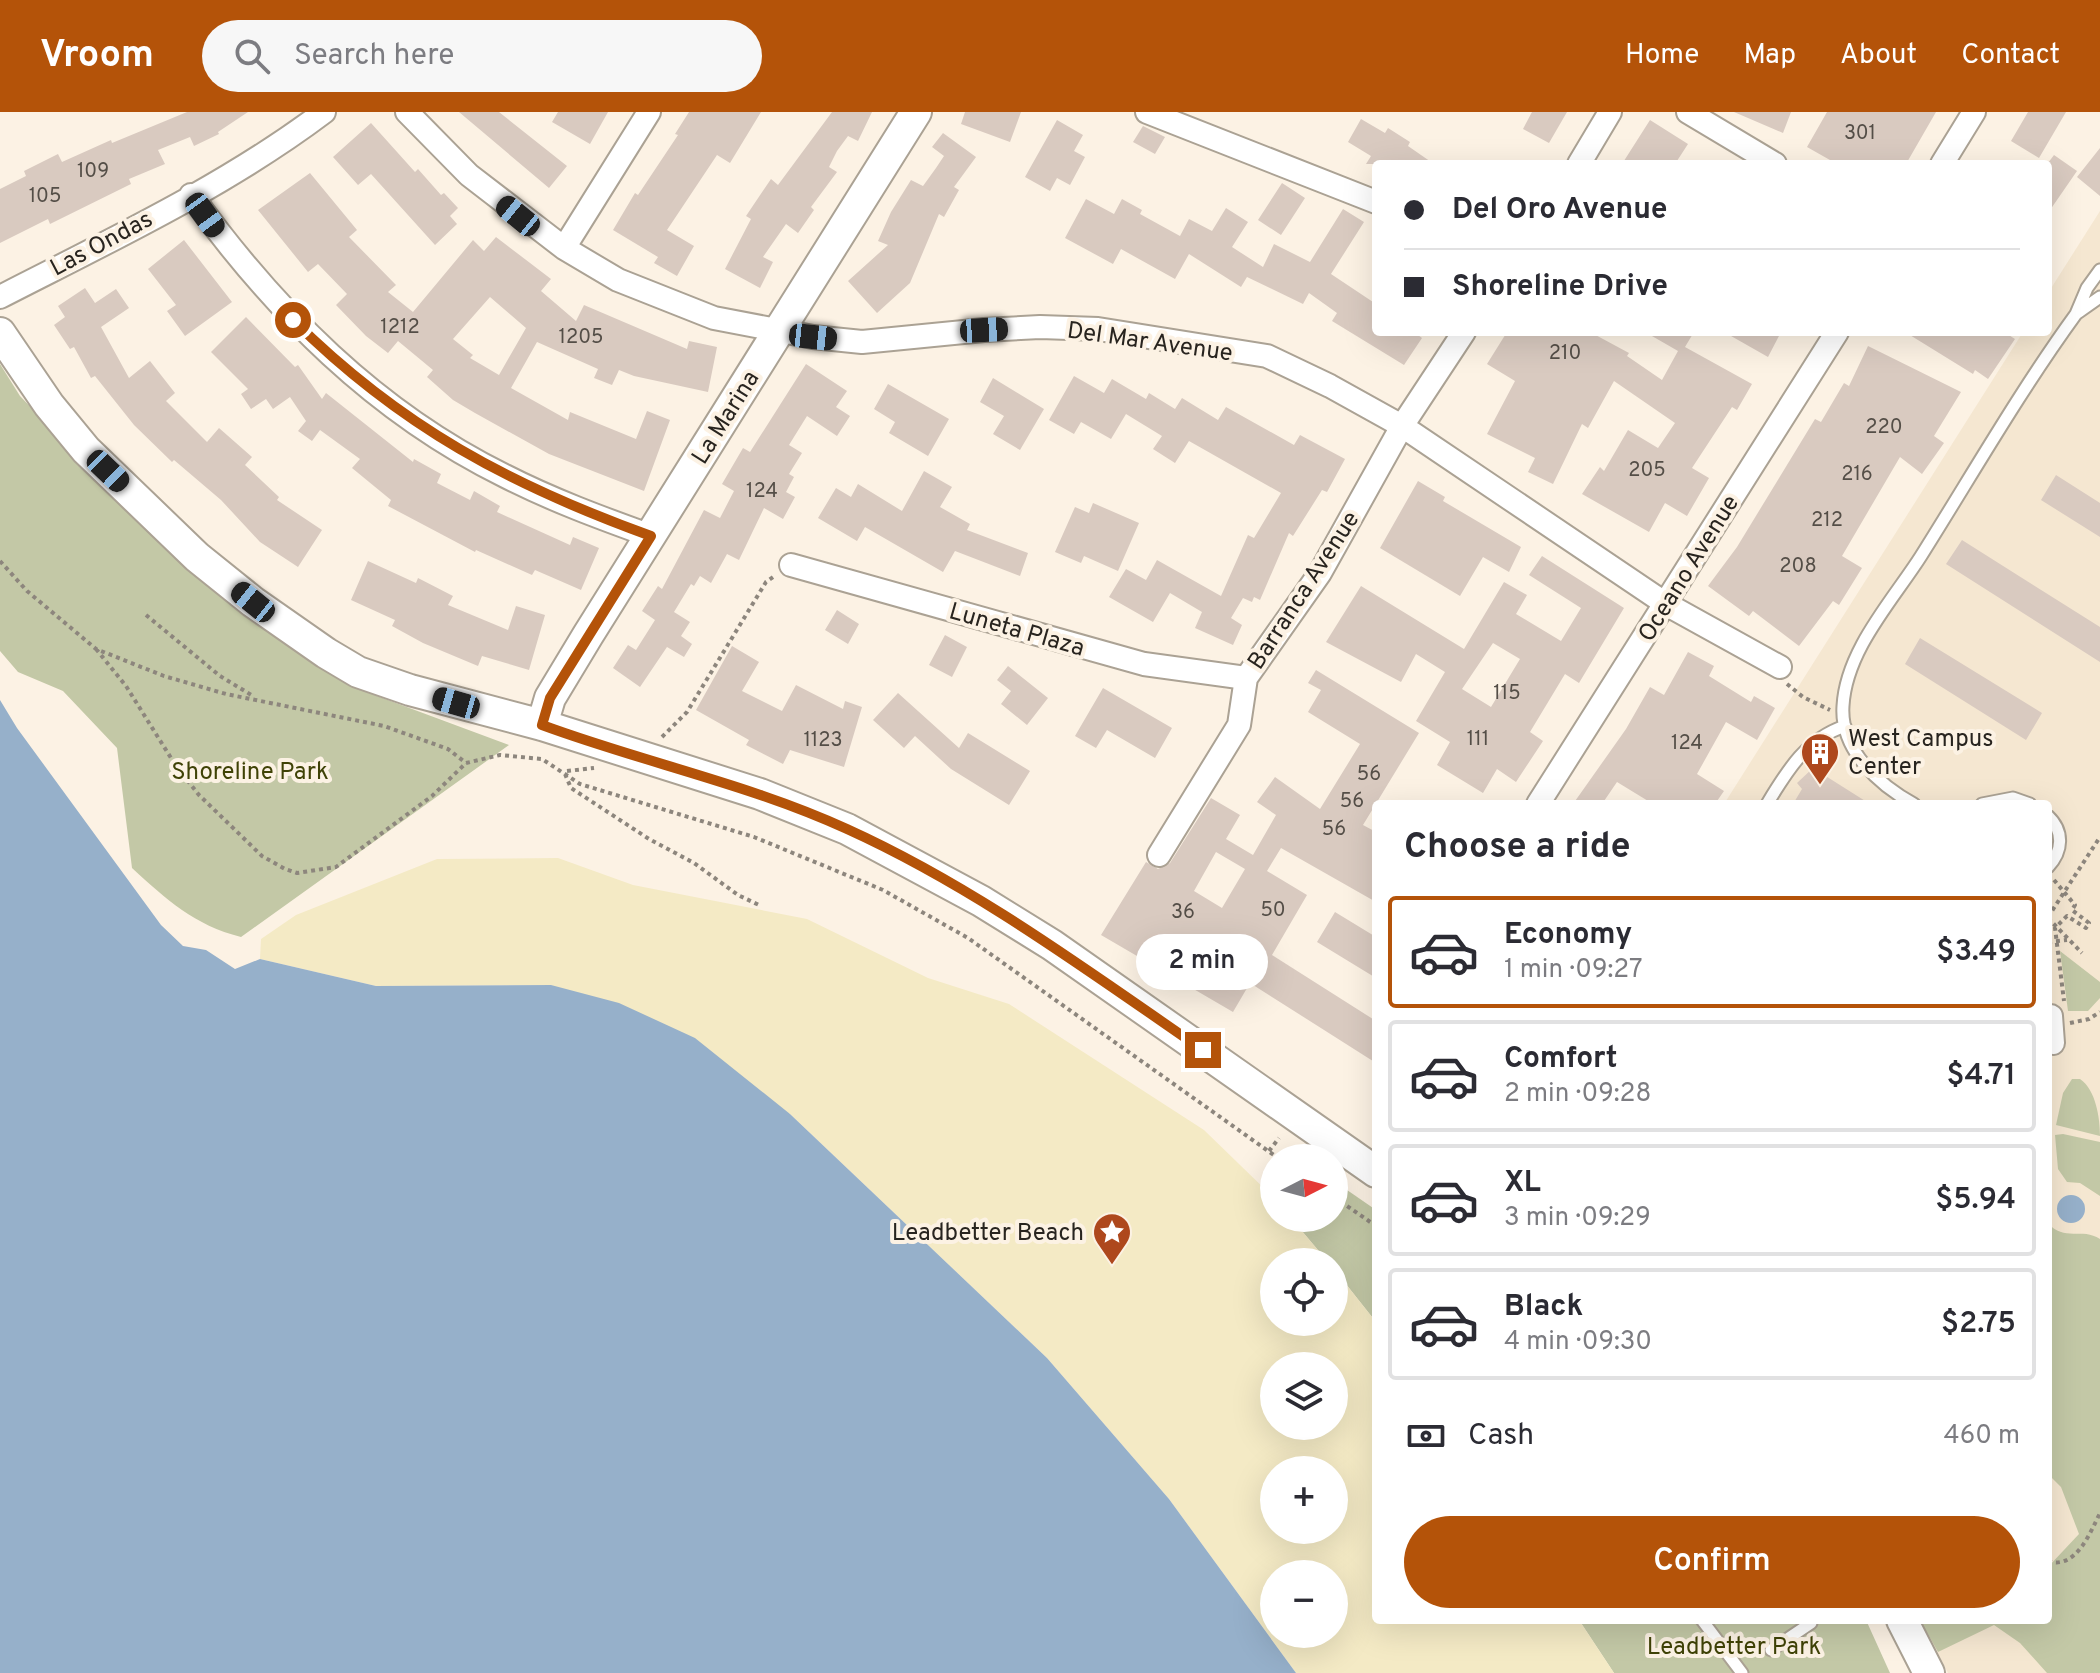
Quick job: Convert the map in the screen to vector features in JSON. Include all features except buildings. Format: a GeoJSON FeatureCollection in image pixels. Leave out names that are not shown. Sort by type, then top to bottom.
{"type":"FeatureCollection","features":[{"type":"Feature","properties":{"kind":"main road","name":"La Marina"},"geometry":{"type":"LineString","coordinates":[[542,725],[550,698],[916,112]]}},
{"type":"Feature","properties":{"kind":"main road"},"geometry":{"type":"LineString","coordinates":[[0,333],[49,405],[86,450],[197,557],[253,602],[358,672],[410,690],[542,725],[760,794],[847,829],[981,901],[1052,945],[1372,1169]]}},
{"type":"Feature","properties":{"kind":"main road"},"geometry":{"type":"LineString","coordinates":[[1887,1624],[1906,1673]]}},
{"type":"Feature","properties":{"kind":"main road"},"geometry":{"type":"LineString","coordinates":[[1904,1624],[1929,1673]]}},
{"type":"Feature","properties":{"kind":"street","name":"Las Ondas"},"geometry":{"type":"LineString","coordinates":[[0,297],[191,195],[292,136],[324,112]]}},
{"type":"Feature","properties":{"kind":"street","name":"Del Mar Avenue"},"geometry":{"type":"LineString","coordinates":[[407,112],[469,175],[564,248],[618,280],[714,318],[813,337],[862,342],[1040,327],[1098,329],[1207,349],[1267,356],[1402,426],[1666,604],[1780,667]]}},
{"type":"Feature","properties":{"kind":"street"},"geometry":{"type":"LineString","coordinates":[[564,248],[649,112]]}},
{"type":"Feature","properties":{"kind":"street"},"geometry":{"type":"LineString","coordinates":[[1147,112],[1372,200]]}},
{"type":"Feature","properties":{"kind":"street"},"geometry":{"type":"LineString","coordinates":[[1581,160],[1610,112]]}},
{"type":"Feature","properties":{"kind":"street"},"geometry":{"type":"LineString","coordinates":[[1688,112],[1768,160]]}},
{"type":"Feature","properties":{"kind":"street"},"geometry":{"type":"LineString","coordinates":[[1944,160],[1974,112]]}},
{"type":"Feature","properties":{"kind":"street"},"geometry":{"type":"LineString","coordinates":[[191,195],[239,261],[275,302],[331,357],[387,403],[435,436],[506,477],[589,514],[651,536]]}},
{"type":"Feature","properties":{"kind":"street","name":"Barranca Avenue"},"geometry":{"type":"LineString","coordinates":[[1159,855],[1239,725],[1246,678],[1320,573],[1402,426],[1461,336]]}},
{"type":"Feature","properties":{"kind":"street","name":"Oceano Avenue"},"geometry":{"type":"LineString","coordinates":[[1541,800],[1834,336]]}},
{"type":"Feature","properties":{"kind":"street","name":"Luneta Plaza"},"geometry":{"type":"LineString","coordinates":[[791,565],[1144,664],[1246,678]]}},
{"type":"Feature","properties":{"kind":"street"},"geometry":{"type":"LineString","coordinates":[[2053,1007],[2060,1039]]}},
{"type":"Feature","properties":{"kind":"lane"},"geometry":{"type":"LineString","coordinates":[[1908,800],[1874,778],[1857,753],[1845,726],[1842,709],[1844,693],[1862,647],[2076,314],[2087,288],[2100,270]]}},
{"type":"Feature","properties":{"kind":"lane"},"geometry":{"type":"LineString","coordinates":[[2076,314],[2100,297]]}},
{"type":"Feature","properties":{"kind":"lane"},"geometry":{"type":"LineString","coordinates":[[1769,800],[1793,761],[1834,730],[1845,726]]}},
{"type":"Feature","properties":{"kind":"lane"},"geometry":{"type":"LineString","coordinates":[[2052,820],[2060,839],[2057,856],[2052,862]]}},
{"type":"Feature","properties":{"kind":"lane"},"geometry":{"type":"LineString","coordinates":[[1705,1624],[1742,1673]]}},
{"type":"Feature","properties":{"kind":"lane"},"geometry":{"type":"LineString","coordinates":[[1771,1650],[1810,1624]]}},
{"type":"Feature","properties":{"kind":"path"},"geometry":{"type":"LineString","coordinates":[[0,561],[27,591],[96,649],[126,686],[176,766],[199,795],[262,856],[297,873],[336,867],[432,796],[466,763],[500,755],[542,759],[580,784],[754,837],[883,890],[968,938],[1260,1145]]}},
{"type":"Feature","properties":{"kind":"path"},"geometry":{"type":"LineString","coordinates":[[638,757],[687,712],[766,582],[791,565]]}},
{"type":"Feature","properties":{"kind":"path"},"geometry":{"type":"LineString","coordinates":[[146,615],[220,676],[255,698]]}},
{"type":"Feature","properties":{"kind":"path"},"geometry":{"type":"LineString","coordinates":[[96,649],[164,676],[226,694],[384,726],[448,749],[466,763]]}},
{"type":"Feature","properties":{"kind":"path"},"geometry":{"type":"LineString","coordinates":[[1780,667],[1788,687],[1830,710],[1842,709]]}},
{"type":"Feature","properties":{"kind":"path"},"geometry":{"type":"LineString","coordinates":[[564,771],[602,767]]}},
{"type":"Feature","properties":{"kind":"path"},"geometry":{"type":"LineString","coordinates":[[564,771],[571,788],[649,839],[694,863],[738,895],[761,906]]}},
{"type":"Feature","properties":{"kind":"path"},"geometry":{"type":"LineString","coordinates":[[2052,911],[2100,837]]}},
{"type":"Feature","properties":{"kind":"path"},"geometry":{"type":"LineString","coordinates":[[2052,878],[2075,905],[2072,910],[2089,923],[2086,928],[2067,916],[2055,928]]}},
{"type":"Feature","properties":{"kind":"path"},"geometry":{"type":"LineString","coordinates":[[2052,923],[2082,953]]}},
{"type":"Feature","properties":{"kind":"path"},"geometry":{"type":"LineString","coordinates":[[2053,1007],[2055,928]]}},
{"type":"Feature","properties":{"kind":"path"},"geometry":{"type":"LineString","coordinates":[[2052,942],[2067,940]]}},
{"type":"Feature","properties":{"kind":"path"},"geometry":{"type":"LineString","coordinates":[[2060,1039],[2066,1024],[2089,1019],[2100,1012]]}},
{"type":"Feature","properties":{"kind":"path"},"geometry":{"type":"LineString","coordinates":[[1274,1144],[1279,1138]]}},
{"type":"Feature","properties":{"kind":"path"},"geometry":{"type":"LineString","coordinates":[[1348,1207],[1372,1223]]}},
{"type":"Feature","properties":{"kind":"path"},"geometry":{"type":"LineString","coordinates":[[2052,1561],[2074,1556],[2100,1513]]}},
{"type":"Feature","properties":{"kind":"shaded area"},"geometry":{"type":"Polygon","coordinates":[[[2100,211],[2100,1673],[1948,1673],[1922,1624],[2052,1624],[2052,800],[1727,800],[2020,336],[2052,336],[2052,287],[2100,211]]]}},
{"type":"Feature","properties":{"kind":"green space","name":"Shoreline Park"},"geometry":{"type":"Polygon","coordinates":[[[0,364],[20,396],[173,555],[258,621],[361,690],[509,745],[241,937],[209,926],[169,901],[132,868],[117,748],[63,691],[18,672],[0,651],[0,364]]]}},
{"type":"Feature","properties":{"kind":"green space"},"geometry":{"type":"Polygon","coordinates":[[[2060,951],[2100,982],[2100,998],[2088,1011],[2068,1011],[2060,951]]]}},
{"type":"Feature","properties":{"kind":"green space"},"geometry":{"type":"Polygon","coordinates":[[[2072,1079],[2080,1079],[2090,1090],[2098,1113],[2100,1136],[2056,1125],[2063,1093],[2072,1079]]]}},
{"type":"Feature","properties":{"kind":"green space"},"geometry":{"type":"Polygon","coordinates":[[[2055,1135],[2100,1142],[2100,1196],[2080,1183],[2067,1182],[2058,1169],[2055,1135]]]}},
{"type":"Feature","properties":{"kind":"green space"},"geometry":{"type":"Polygon","coordinates":[[[1348,1191],[1372,1207],[1372,1317],[1348,1287],[1348,1248],[1316,1248],[1303,1232],[1348,1232],[1348,1191]]]}},
{"type":"Feature","properties":{"kind":"green space"},"geometry":{"type":"Polygon","coordinates":[[[2052,1227],[2060,1232],[2087,1234],[2100,1239],[2100,1673],[2047,1673],[2020,1643],[1994,1625],[1938,1652],[1922,1624],[2052,1624],[2052,1563],[2079,1534],[2061,1487],[2052,1478],[2052,1227]]]}},
{"type":"Feature","properties":{"kind":"green space","name":"Leadbetter Park"},"geometry":{"type":"Polygon","coordinates":[[[1582,1624],[1868,1624],[1890,1673],[1614,1673],[1582,1624]]]}},
{"type":"Feature","properties":{"kind":"sand","name":"Leadbetter Beach"},"geometry":{"type":"Polygon","coordinates":[[[558,858],[633,885],[807,919],[928,978],[1009,1004],[1204,1130],[1260,1184],[1260,1232],[1303,1232],[1316,1248],[1260,1248],[1260,1336],[1348,1336],[1348,1287],[1372,1317],[1372,1624],[1582,1624],[1614,1673],[1296,1673],[1278,1648],[1348,1648],[1348,1560],[1260,1560],[1260,1624],[1169,1499],[1047,1358],[790,1114],[551,985],[376,986],[260,959],[261,939],[296,915],[437,859],[558,858]]]}},
{"type":"Feature","properties":{"kind":"water"},"geometry":{"type":"Polygon","coordinates":[[[0,700],[17,728],[161,925],[183,946],[206,950],[235,969],[260,959],[376,986],[551,985],[619,1003],[695,1038],[790,1114],[1047,1358],[1169,1499],[1260,1624],[1260,1648],[1278,1648],[1296,1673],[0,1673],[0,700]]]}},
{"type":"Feature","properties":{"kind":"water"},"geometry":{"type":"Polygon","coordinates":[[[2071,1195],[2081,1199],[2085,1209],[2081,1219],[2071,1223],[2061,1219],[2057,1209],[2061,1199],[2071,1195]]]}},
{"type":"Feature","properties":{"kind":"place","name":"West Campus Center"},"geometry":{"type":"Point","coordinates":[1820,786]}},
{"type":"Feature","properties":{"kind":"place","name":"Leadbetter Beach"},"geometry":{"type":"Point","coordinates":[1112,1266]}},
{"type":"Feature","properties":{"kind":"route"},"geometry":{"type":"LineString","coordinates":[[293,320],[331,357],[387,403],[475,461],[589,514],[651,536],[550,698],[542,725],[760,794],[847,829],[981,901],[1052,945],[1203,1050]]}}]}
